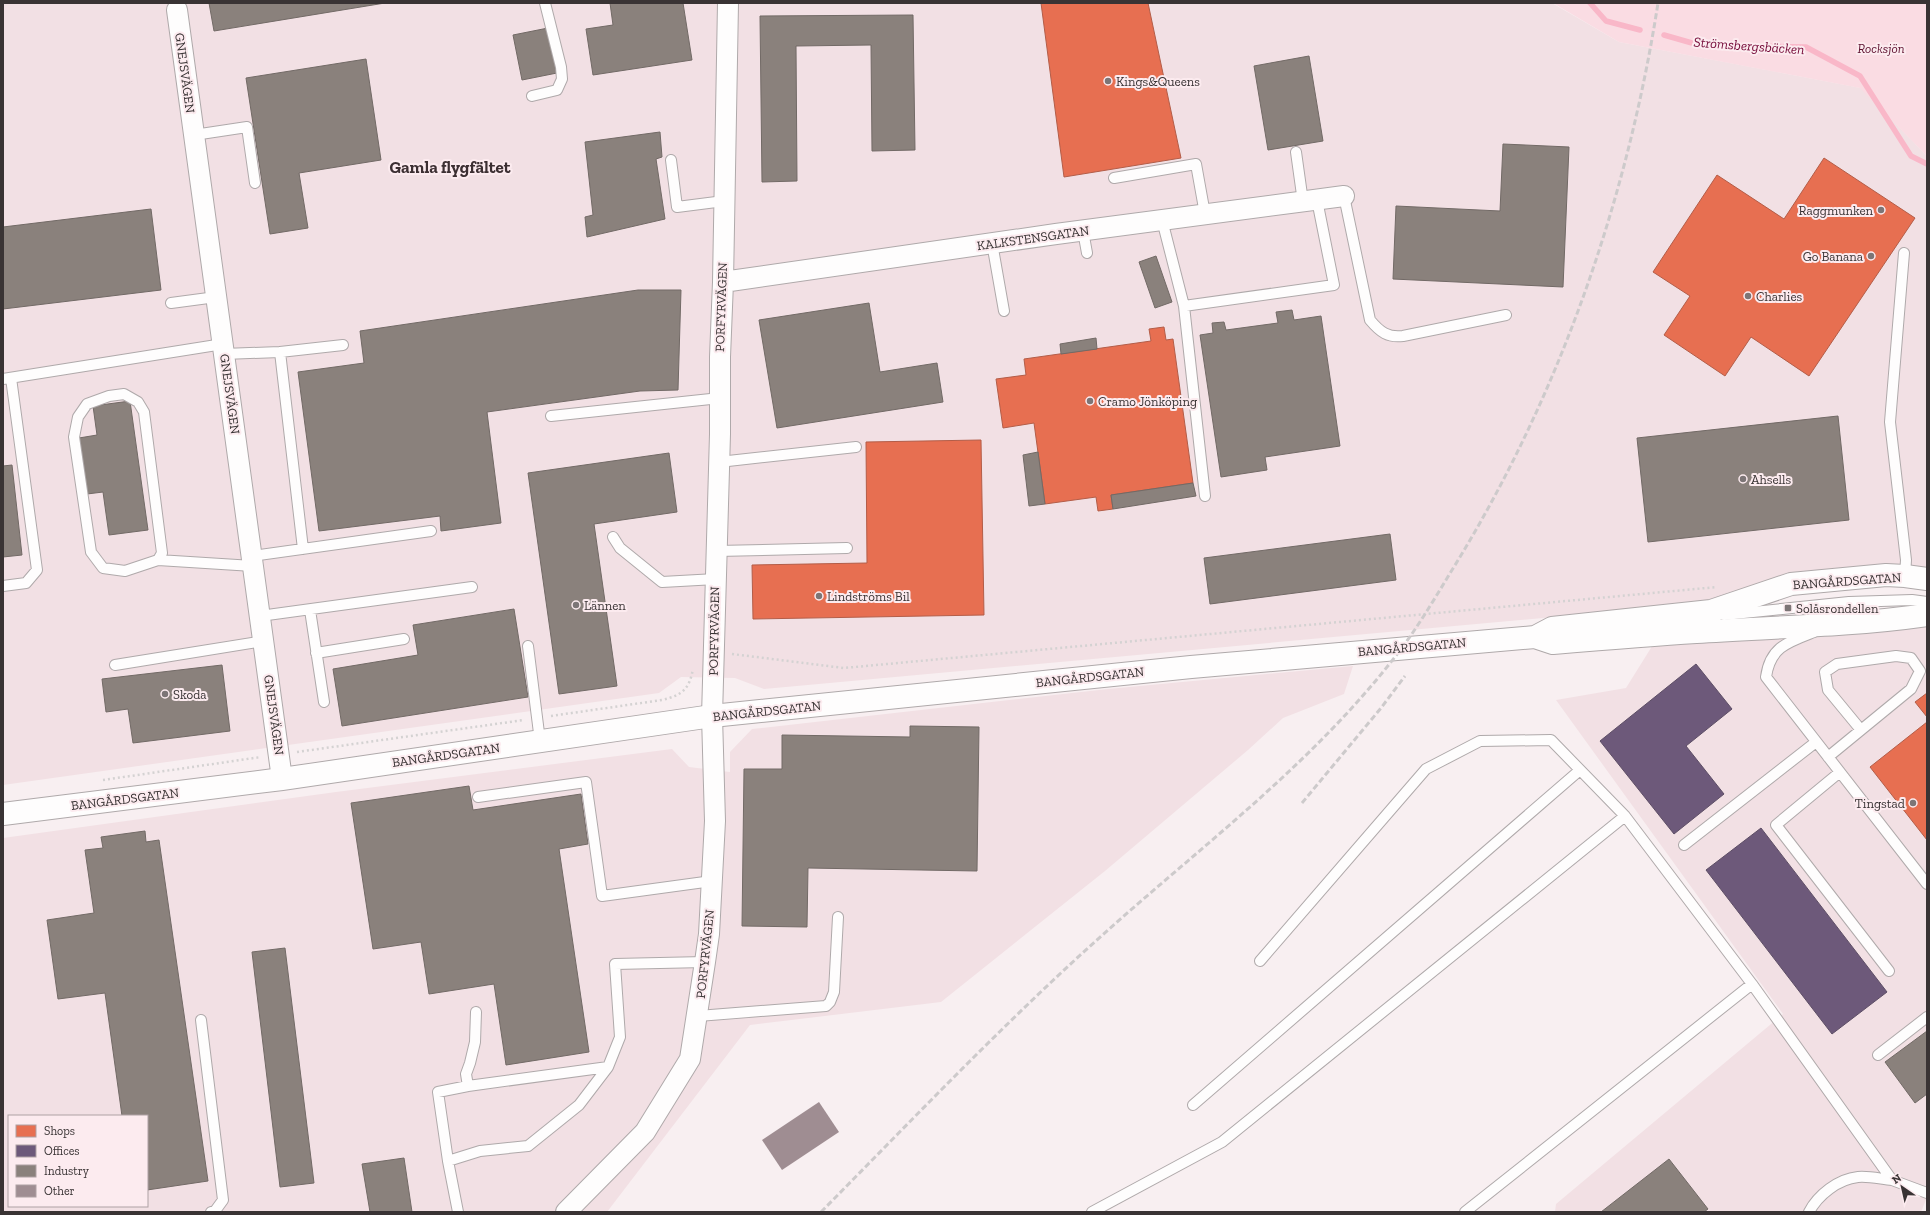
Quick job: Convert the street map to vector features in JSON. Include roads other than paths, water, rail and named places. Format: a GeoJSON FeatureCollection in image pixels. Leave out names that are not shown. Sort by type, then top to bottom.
{"type":"FeatureCollection","features":[{"type":"Feature","properties":{"kind":"main road","name":"BANGÅRDSGATAN"},"geometry":{"type":"LineString","coordinates":[[3,814],[282,779],[712,716],[1191,667],[1535,637],[1552,628],[1711,611],[1791,584],[1869,576],[1905,576],[1927,579]]}},
{"type":"Feature","properties":{"kind":"main road","name":"BANGÅRDSGATAN"},"geometry":{"type":"LineString","coordinates":[[1535,637],[1553,643],[1696,632],[1832,626],[1920,607]]}},
{"type":"Feature","properties":{"kind":"street","name":"PORFYRVÄGEN"},"geometry":{"type":"LineString","coordinates":[[566,1212],[645,1132],[690,1059],[698,1016],[705,962],[716,821],[712,716],[719,462],[728,3]]}},
{"type":"Feature","properties":{"kind":"street","name":"GNEJSVÄGEN"},"geometry":{"type":"LineString","coordinates":[[177,10],[282,779]]}},
{"type":"Feature","properties":{"kind":"street","name":"KALKSTENSGATAN"},"geometry":{"type":"LineString","coordinates":[[723,282],[992,243],[1344,196]]}},
{"type":"Feature","properties":{"kind":"lane"},"geometry":{"type":"LineString","coordinates":[[532,96],[557,90],[562,79],[561,67],[544,3]]}},
{"type":"Feature","properties":{"kind":"lane"},"geometry":{"type":"LineString","coordinates":[[194,135],[247,127],[256,183]]}},
{"type":"Feature","properties":{"kind":"lane"},"geometry":{"type":"LineString","coordinates":[[1184,306],[1334,285],[1296,152]]}},
{"type":"Feature","properties":{"kind":"lane"},"geometry":{"type":"LineString","coordinates":[[671,160],[677,207],[724,201]]}},
{"type":"Feature","properties":{"kind":"lane"},"geometry":{"type":"LineString","coordinates":[[1114,178],[1196,164],[1205,214]]}},
{"type":"Feature","properties":{"kind":"lane"},"geometry":{"type":"LineString","coordinates":[[1344,196],[1370,320],[1378,330],[1392,337],[1404,336],[1466,325],[1506,315]]}},
{"type":"Feature","properties":{"kind":"lane"},"geometry":{"type":"LineString","coordinates":[[1162,220],[1184,306],[1205,496]]}},
{"type":"Feature","properties":{"kind":"lane"},"geometry":{"type":"LineString","coordinates":[[1083,231],[1087,253]]}},
{"type":"Feature","properties":{"kind":"lane"},"geometry":{"type":"LineString","coordinates":[[992,243],[1004,311]]}},
{"type":"Feature","properties":{"kind":"lane"},"geometry":{"type":"LineString","coordinates":[[1904,253],[1890,422],[1906,560],[1905,576]]}},
{"type":"Feature","properties":{"kind":"lane"},"geometry":{"type":"LineString","coordinates":[[171,303],[216,297]]}},
{"type":"Feature","properties":{"kind":"lane"},"geometry":{"type":"LineString","coordinates":[[3,586],[26,582],[37,570],[7,378],[223,349],[280,352],[343,345]]}},
{"type":"Feature","properties":{"kind":"lane"},"geometry":{"type":"LineString","coordinates":[[280,352],[303,549]]}},
{"type":"Feature","properties":{"kind":"lane"},"geometry":{"type":"LineString","coordinates":[[158,560],[162,553],[144,412],[138,402],[124,394],[109,396],[87,404],[78,417],[74,437],[91,552],[103,568],[125,572],[158,560],[252,561],[303,549],[431,531]]}},
{"type":"Feature","properties":{"kind":"lane"},"geometry":{"type":"LineString","coordinates":[[551,416],[720,398]]}},
{"type":"Feature","properties":{"kind":"lane"},"geometry":{"type":"LineString","coordinates":[[719,462],[856,447]]}},
{"type":"Feature","properties":{"kind":"lane"},"geometry":{"type":"LineString","coordinates":[[613,537],[620,548],[662,582],[716,579]]}},
{"type":"Feature","properties":{"kind":"lane"},"geometry":{"type":"LineString","coordinates":[[716,551],[847,548]]}},
{"type":"Feature","properties":{"kind":"lane"},"geometry":{"type":"LineString","coordinates":[[260,616],[472,587]]}},
{"type":"Feature","properties":{"kind":"lane"},"geometry":{"type":"LineString","coordinates":[[1920,607],[1927,597]]}},
{"type":"Feature","properties":{"kind":"lane","name":"BANGÅRDSGATAN"},"geometry":{"type":"LineString","coordinates":[[1535,637],[1810,606],[1920,607],[1927,602]]}},
{"type":"Feature","properties":{"kind":"lane"},"geometry":{"type":"LineString","coordinates":[[310,610],[324,702]]}},
{"type":"Feature","properties":{"kind":"lane"},"geometry":{"type":"LineString","coordinates":[[1832,626],[1780,648],[1775,652],[1768,663],[1766,677],[1927,884]]}},
{"type":"Feature","properties":{"kind":"lane"},"geometry":{"type":"LineString","coordinates":[[316,653],[404,639]]}},
{"type":"Feature","properties":{"kind":"lane"},"geometry":{"type":"LineString","coordinates":[[115,665],[264,642]]}},
{"type":"Feature","properties":{"kind":"lane"},"geometry":{"type":"LineString","coordinates":[[528,646],[540,741]]}},
{"type":"Feature","properties":{"kind":"lane"},"geometry":{"type":"LineString","coordinates":[[1828,757],[1861,730],[1911,689],[1920,671],[1911,658],[1896,656],[1837,664],[1825,672],[1828,690],[1861,730]]}},
{"type":"Feature","properties":{"kind":"lane"},"geometry":{"type":"LineString","coordinates":[[1260,961],[1426,769],[1480,740],[1550,740],[1625,816],[1752,984],[1892,1180]]}},
{"type":"Feature","properties":{"kind":"lane"},"geometry":{"type":"LineString","coordinates":[[1684,846],[1816,742]]}},
{"type":"Feature","properties":{"kind":"lane"},"geometry":{"type":"LineString","coordinates":[[1193,1105],[1580,770]]}},
{"type":"Feature","properties":{"kind":"lane"},"geometry":{"type":"LineString","coordinates":[[1840,772],[1776,825],[1889,971]]}},
{"type":"Feature","properties":{"kind":"lane"},"geometry":{"type":"LineString","coordinates":[[478,797],[586,782],[602,896],[712,881]]}},
{"type":"Feature","properties":{"kind":"lane"},"geometry":{"type":"LineString","coordinates":[[1092,1212],[1222,1142],[1625,816]]}},
{"type":"Feature","properties":{"kind":"lane"},"geometry":{"type":"LineString","coordinates":[[698,1016],[826,1006],[833,997],[834,992],[838,916]]}},
{"type":"Feature","properties":{"kind":"lane"},"geometry":{"type":"LineString","coordinates":[[448,1160],[480,1151],[528,1146],[579,1105],[608,1067],[620,1037],[615,964],[705,962]]}},
{"type":"Feature","properties":{"kind":"lane"},"geometry":{"type":"LineString","coordinates":[[1465,1212],[1752,984]]}},
{"type":"Feature","properties":{"kind":"lane"},"geometry":{"type":"LineString","coordinates":[[468,1086],[466,1074],[475,1042],[476,1012]]}},
{"type":"Feature","properties":{"kind":"lane"},"geometry":{"type":"LineString","coordinates":[[1878,1055],[1927,1017]]}},
{"type":"Feature","properties":{"kind":"lane"},"geometry":{"type":"LineString","coordinates":[[201,1020],[223,1200],[214,1212],[211,1212]]}},
{"type":"Feature","properties":{"kind":"lane"},"geometry":{"type":"LineString","coordinates":[[458,1212],[448,1160],[438,1092],[468,1086],[608,1067]]}},
{"type":"Feature","properties":{"kind":"lane"},"geometry":{"type":"LineString","coordinates":[[1808,1212],[1813,1203],[1838,1182],[1858,1177],[1892,1180],[1927,1193]]}},
{"type":"Feature","properties":{"kind":"waterway","name":"Strömsbergsbäcken"},"geometry":{"type":"LineString","coordinates":[[1590,3],[1606,21],[1640,30]]}},
{"type":"Feature","properties":{"kind":"waterway","name":"Strömsbergsbäcken"},"geometry":{"type":"LineString","coordinates":[[1664,35],[1699,45],[1806,47],[1860,76],[1911,156],[1927,164]]}},
{"type":"Feature","properties":{"kind":"railway"},"geometry":{"type":"LineString","coordinates":[[821,1212],[1034,998],[1108,930],[1297,764],[1366,692],[1398,653],[1412,633],[1452,570],[1490,505],[1525,437],[1556,368],[1583,297],[1607,225],[1628,152],[1645,77],[1658,3]]}},
{"type":"Feature","properties":{"kind":"railway"},"geometry":{"type":"LineString","coordinates":[[1302,803],[1381,708],[1405,676]]}},
{"type":"Feature","properties":{"kind":"place","name":"Kings&Queens"},"geometry":{"type":"Point","coordinates":[1108,81]}},
{"type":"Feature","properties":{"kind":"place","name":"Raggmunken"},"geometry":{"type":"Point","coordinates":[1881,210]}},
{"type":"Feature","properties":{"kind":"place","name":"Go Banana"},"geometry":{"type":"Point","coordinates":[1871,256]}},
{"type":"Feature","properties":{"kind":"place","name":"Charlies"},"geometry":{"type":"Point","coordinates":[1748,296]}},
{"type":"Feature","properties":{"kind":"place","name":"Cramo Jönköping"},"geometry":{"type":"Point","coordinates":[1090,401]}},
{"type":"Feature","properties":{"kind":"place","name":"Ahsells"},"geometry":{"type":"Point","coordinates":[1743,479]}},
{"type":"Feature","properties":{"kind":"place","name":"Lindströms Bil"},"geometry":{"type":"Point","coordinates":[819,596]}},
{"type":"Feature","properties":{"kind":"place","name":"Lännen"},"geometry":{"type":"Point","coordinates":[576,605]}},
{"type":"Feature","properties":{"kind":"place","name":"Solåsrondellen"},"geometry":{"type":"Point","coordinates":[1788,608]}},
{"type":"Feature","properties":{"kind":"place","name":"Skoda"},"geometry":{"type":"Point","coordinates":[165,694]}},
{"type":"Feature","properties":{"kind":"place","name":"Tingstad"},"geometry":{"type":"Point","coordinates":[1913,803]}},
{"type":"Feature","properties":{"kind":"district","name":"Gamla flygfältet"},"geometry":{"type":"Point","coordinates":[450,167]}},
{"type":"Feature","properties":{"kind":"park label","name":"Rocksjön"},"geometry":{"type":"Point","coordinates":[1881,48]}}]}
